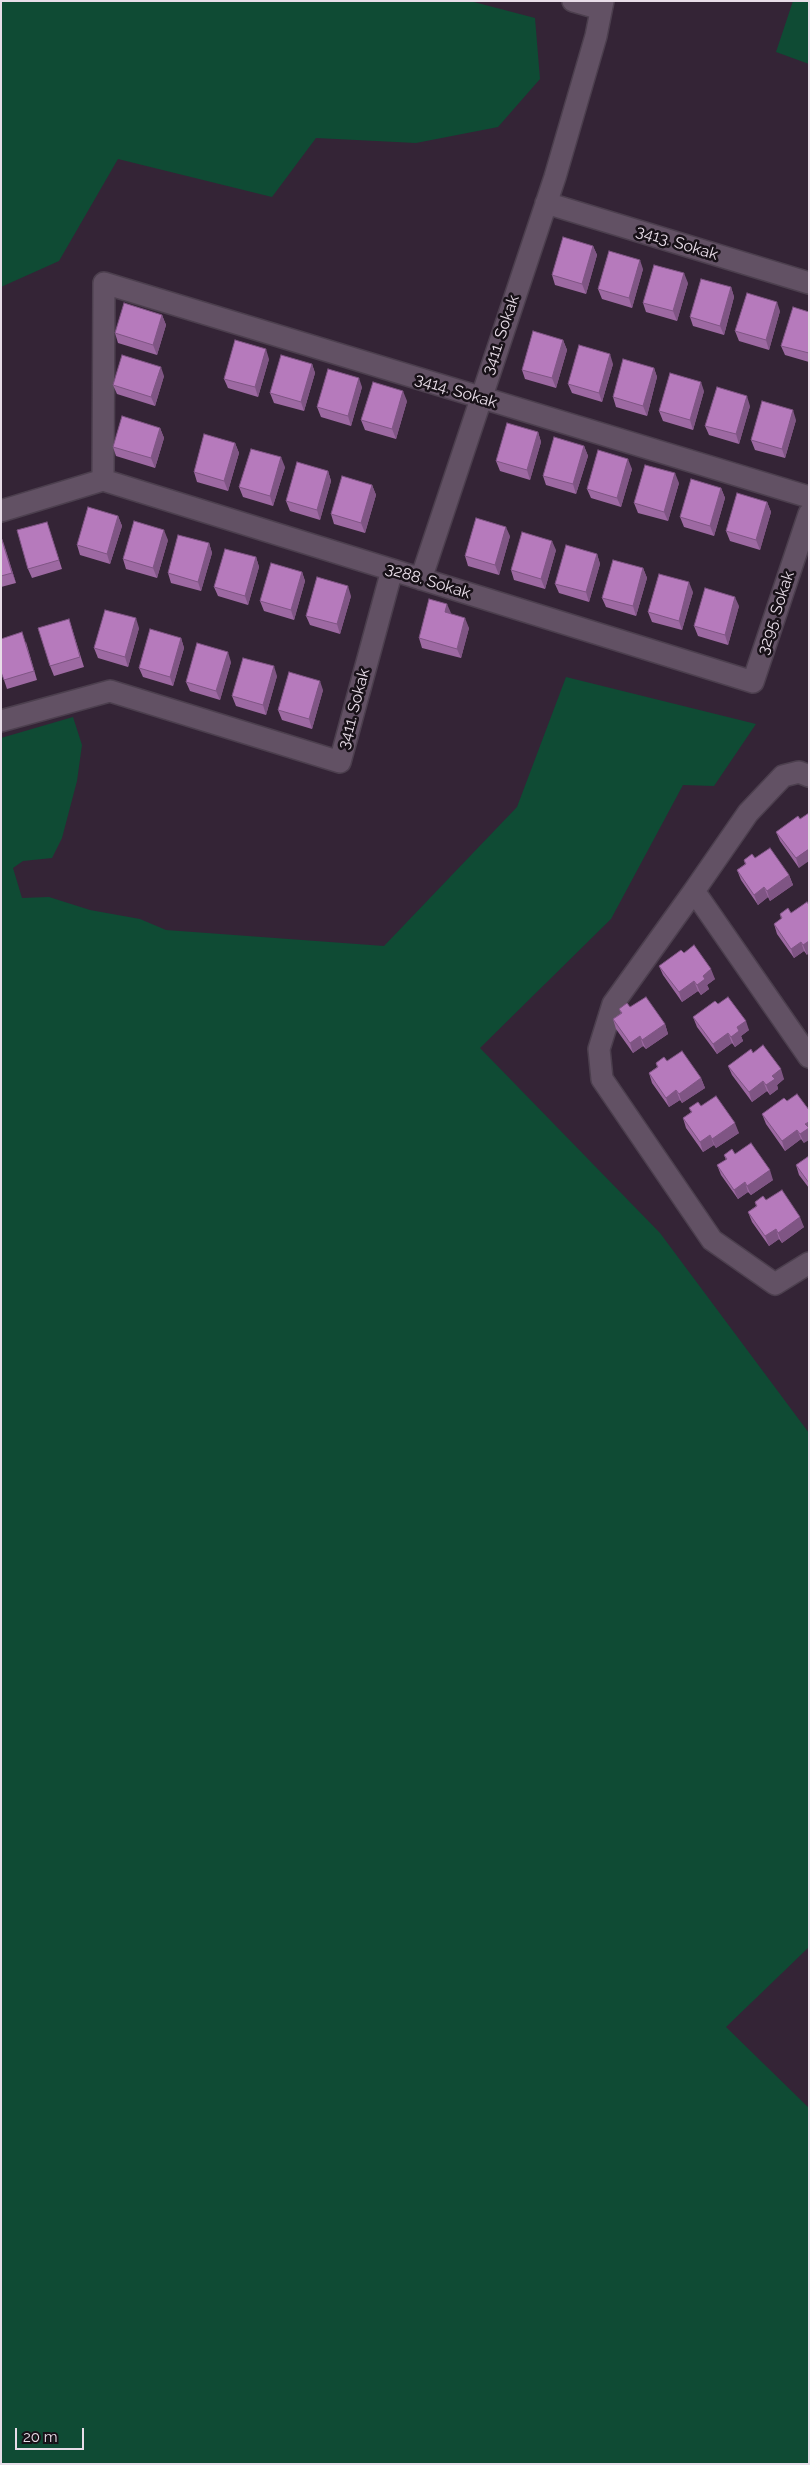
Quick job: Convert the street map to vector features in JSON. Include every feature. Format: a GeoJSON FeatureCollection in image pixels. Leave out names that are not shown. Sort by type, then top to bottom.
{"type":"FeatureCollection","features":[{"type":"Feature","properties":{"kind":"street"},"geometry":{"type":"LineString","coordinates":[[573,1],[602,5]]}},
{"type":"Feature","properties":{"kind":"street","name":"3411. Sokak"},"geometry":{"type":"LineString","coordinates":[[421,579],[555,177],[596,36],[602,5]]}},
{"type":"Feature","properties":{"kind":"street","name":"3413. Sokak"},"geometry":{"type":"LineString","coordinates":[[546,203],[809,283]]}},
{"type":"Feature","properties":{"kind":"street","name":"3414. Sokak"},"geometry":{"type":"LineString","coordinates":[[103,480],[104,283],[809,497]]}},
{"type":"Feature","properties":{"kind":"street"},"geometry":{"type":"LineString","coordinates":[[1,511],[103,480]]}},
{"type":"Feature","properties":{"kind":"street","name":"3288. Sokak"},"geometry":{"type":"LineString","coordinates":[[103,480],[753,682]]}},
{"type":"Feature","properties":{"kind":"street","name":"3295. Sokak"},"geometry":{"type":"LineString","coordinates":[[753,682],[809,514]]}},
{"type":"Feature","properties":{"kind":"street","name":"3411. Sokak"},"geometry":{"type":"LineString","coordinates":[[1,721],[110,691],[340,762],[392,570]]}},
{"type":"Feature","properties":{"kind":"street"},"geometry":{"type":"LineString","coordinates":[[809,776],[799,772],[783,776],[748,813],[613,1004],[599,1049],[602,1079],[712,1240],[775,1284],[809,1263]]}},
{"type":"Feature","properties":{"kind":"street"},"geometry":{"type":"LineString","coordinates":[[694,891],[809,1057]]}},
{"type":"Feature","properties":{"kind":"green space"},"geometry":{"type":"Polygon","coordinates":[[[1,1],[470,1],[535,18],[540,79],[498,127],[416,143],[316,138],[272,197],[118,159],[59,261],[1,287],[1,1]]]}},
{"type":"Feature","properties":{"kind":"green space"},"geometry":{"type":"Polygon","coordinates":[[[793,1],[809,1],[809,64],[776,52],[793,1]]]}},
{"type":"Feature","properties":{"kind":"green space"},"geometry":{"type":"Polygon","coordinates":[[[566,677],[756,724],[714,786],[683,785],[611,919],[480,1048],[660,1233],[809,1433],[809,1947],[726,2027],[809,2108],[809,2464],[1,2464],[1,738],[73,717],[82,745],[77,781],[62,838],[52,858],[23,861],[13,868],[22,898],[49,897],[90,910],[140,919],[166,930],[384,946],[517,807],[566,677]]]}},
{"type":"Feature","properties":{"kind":"building"},"geometry":{"type":"Polygon","coordinates":[[[563,237],[593,246],[582,284],[552,275],[563,237]]]}},
{"type":"Feature","properties":{"kind":"building"},"geometry":{"type":"Polygon","coordinates":[[[609,251],[640,260],[629,298],[598,289],[609,251]]]}},
{"type":"Feature","properties":{"kind":"building"},"geometry":{"type":"Polygon","coordinates":[[[654,265],[684,273],[673,311],[643,303],[654,265]]]}},
{"type":"Feature","properties":{"kind":"building"},"geometry":{"type":"Polygon","coordinates":[[[701,279],[731,287],[720,326],[690,317],[701,279]]]}},
{"type":"Feature","properties":{"kind":"building"},"geometry":{"type":"Polygon","coordinates":[[[747,293],[777,302],[766,340],[735,331],[747,293]]]}},
{"type":"Feature","properties":{"kind":"building"},"geometry":{"type":"Polygon","coordinates":[[[124,303],[162,315],[153,345],[115,333],[124,303]]]}},
{"type":"Feature","properties":{"kind":"building"},"geometry":{"type":"Polygon","coordinates":[[[793,307],[809,312],[809,353],[781,346],[793,307]]]}},
{"type":"Feature","properties":{"kind":"building"},"geometry":{"type":"Polygon","coordinates":[[[533,331],[563,340],[552,378],[522,370],[533,331]]]}},
{"type":"Feature","properties":{"kind":"building"},"geometry":{"type":"Polygon","coordinates":[[[235,340],[266,349],[255,387],[224,379],[235,340]]]}},
{"type":"Feature","properties":{"kind":"building"},"geometry":{"type":"Polygon","coordinates":[[[579,345],[610,354],[599,393],[568,384],[579,345]]]}},
{"type":"Feature","properties":{"kind":"building"},"geometry":{"type":"Polygon","coordinates":[[[122,355],[161,367],[151,397],[113,385],[122,355]]]}},
{"type":"Feature","properties":{"kind":"building"},"geometry":{"type":"Polygon","coordinates":[[[281,355],[312,364],[301,402],[270,393],[281,355]]]}},
{"type":"Feature","properties":{"kind":"building"},"geometry":{"type":"Polygon","coordinates":[[[623,359],[654,368],[643,406],[613,397],[623,359]]]}},
{"type":"Feature","properties":{"kind":"building"},"geometry":{"type":"Polygon","coordinates":[[[328,369],[359,378],[348,416],[317,407],[328,369]]]}},
{"type":"Feature","properties":{"kind":"building"},"geometry":{"type":"Polygon","coordinates":[[[670,373],[701,382],[690,420],[659,411],[670,373]]]}},
{"type":"Feature","properties":{"kind":"building"},"geometry":{"type":"Polygon","coordinates":[[[373,382],[403,391],[392,429],[361,420],[373,382]]]}},
{"type":"Feature","properties":{"kind":"building"},"geometry":{"type":"Polygon","coordinates":[[[717,387],[747,396],[736,434],[705,426],[717,387]]]}},
{"type":"Feature","properties":{"kind":"building"},"geometry":{"type":"Polygon","coordinates":[[[762,401],[793,410],[782,449],[751,440],[762,401]]]}},
{"type":"Feature","properties":{"kind":"building"},"geometry":{"type":"Polygon","coordinates":[[[122,416],[160,428],[151,458],[113,447],[122,416]]]}},
{"type":"Feature","properties":{"kind":"building"},"geometry":{"type":"Polygon","coordinates":[[[507,423],[538,432],[527,470],[496,461],[507,423]]]}},
{"type":"Feature","properties":{"kind":"building"},"geometry":{"type":"Polygon","coordinates":[[[204,434],[235,443],[224,481],[194,472],[204,434]]]}},
{"type":"Feature","properties":{"kind":"building"},"geometry":{"type":"Polygon","coordinates":[[[554,437],[584,446],[573,484],[543,476],[554,437]]]}},
{"type":"Feature","properties":{"kind":"building"},"geometry":{"type":"Polygon","coordinates":[[[251,449],[281,457],[270,496],[239,487],[251,449]]]}},
{"type":"Feature","properties":{"kind":"building"},"geometry":{"type":"Polygon","coordinates":[[[598,450],[628,459],[617,498],[587,489],[598,450]]]}},
{"type":"Feature","properties":{"kind":"building"},"geometry":{"type":"Polygon","coordinates":[[[297,462],[328,471],[317,510],[286,501],[297,462]]]}},
{"type":"Feature","properties":{"kind":"building"},"geometry":{"type":"Polygon","coordinates":[[[645,465],[675,473],[664,512],[634,503],[645,465]]]}},
{"type":"Feature","properties":{"kind":"building"},"geometry":{"type":"Polygon","coordinates":[[[342,476],[372,485],[361,523],[331,514],[342,476]]]}},
{"type":"Feature","properties":{"kind":"building"},"geometry":{"type":"Polygon","coordinates":[[[691,479],[721,488],[710,526],[680,517],[691,479]]]}},
{"type":"Feature","properties":{"kind":"building"},"geometry":{"type":"Polygon","coordinates":[[[737,493],[767,502],[756,540],[726,531],[737,493]]]}},
{"type":"Feature","properties":{"kind":"building"},"geometry":{"type":"Polygon","coordinates":[[[88,507],[118,516],[107,554],[77,545],[88,507]]]}},
{"type":"Feature","properties":{"kind":"building"},"geometry":{"type":"Polygon","coordinates":[[[476,518],[506,527],[495,565],[465,556],[476,518]]]}},
{"type":"Feature","properties":{"kind":"building"},"geometry":{"type":"Polygon","coordinates":[[[134,521],[164,530],[153,568],[123,559],[134,521]]]}},
{"type":"Feature","properties":{"kind":"building"},"geometry":{"type":"Polygon","coordinates":[[[47,522],[59,560],[28,569],[17,530],[47,522]]]}},
{"type":"Feature","properties":{"kind":"building"},"geometry":{"type":"Polygon","coordinates":[[[522,532],[552,541],[541,579],[511,570],[522,532]]]}},
{"type":"Feature","properties":{"kind":"building"},"geometry":{"type":"Polygon","coordinates":[[[178,535],[209,543],[198,582],[168,573],[178,535]]]}},
{"type":"Feature","properties":{"kind":"building"},"geometry":{"type":"Polygon","coordinates":[[[1,537],[12,573],[1,576],[1,537]]]}},
{"type":"Feature","properties":{"kind":"building"},"geometry":{"type":"Polygon","coordinates":[[[566,545],[597,554],[586,592],[555,584],[566,545]]]}},
{"type":"Feature","properties":{"kind":"building"},"geometry":{"type":"Polygon","coordinates":[[[225,549],[256,557],[245,596],[214,587],[225,549]]]}},
{"type":"Feature","properties":{"kind":"building"},"geometry":{"type":"Polygon","coordinates":[[[613,560],[643,568],[633,606],[602,598],[613,560]]]}},
{"type":"Feature","properties":{"kind":"building"},"geometry":{"type":"Polygon","coordinates":[[[271,563],[302,572],[291,610],[260,601],[271,563]]]}},
{"type":"Feature","properties":{"kind":"building"},"geometry":{"type":"Polygon","coordinates":[[[659,574],[689,582],[679,621],[648,612],[659,574]]]}},
{"type":"Feature","properties":{"kind":"building"},"geometry":{"type":"Polygon","coordinates":[[[317,577],[348,586],[337,624],[306,616],[317,577]]]}},
{"type":"Feature","properties":{"kind":"building"},"geometry":{"type":"Polygon","coordinates":[[[705,588],[735,597],[725,635],[694,626],[705,588]]]}},
{"type":"Feature","properties":{"kind":"building"},"geometry":{"type":"Polygon","coordinates":[[[429,599],[447,604],[445,612],[465,618],[457,649],[419,638],[429,599]]]}},
{"type":"Feature","properties":{"kind":"building"},"geometry":{"type":"Polygon","coordinates":[[[105,610],[136,618],[125,657],[94,648],[105,610]]]}},
{"type":"Feature","properties":{"kind":"building"},"geometry":{"type":"Polygon","coordinates":[[[69,619],[80,657],[50,666],[38,628],[69,619]]]}},
{"type":"Feature","properties":{"kind":"building"},"geometry":{"type":"Polygon","coordinates":[[[150,629],[181,638],[170,677],[139,668],[150,629]]]}},
{"type":"Feature","properties":{"kind":"building"},"geometry":{"type":"Polygon","coordinates":[[[22,632],[34,671],[4,680],[1,672],[1,639],[22,632]]]}},
{"type":"Feature","properties":{"kind":"building"},"geometry":{"type":"Polygon","coordinates":[[[197,643],[228,652],[216,691],[186,682],[197,643]]]}},
{"type":"Feature","properties":{"kind":"building"},"geometry":{"type":"Polygon","coordinates":[[[243,658],[274,666],[263,705],[232,696],[243,658]]]}},
{"type":"Feature","properties":{"kind":"building"},"geometry":{"type":"Polygon","coordinates":[[[289,672],[320,681],[309,719],[278,710],[289,672]]]}},
{"type":"Feature","properties":{"kind":"building"},"geometry":{"type":"Polygon","coordinates":[[[809,813],[809,849],[796,858],[776,832],[798,816],[800,819],[809,813]]]}},
{"type":"Feature","properties":{"kind":"building"},"geometry":{"type":"Polygon","coordinates":[[[770,848],[789,875],[767,891],[764,887],[754,895],[737,870],[746,864],[744,860],[752,854],[755,858],[770,848]]]}},
{"type":"Feature","properties":{"kind":"building"},"geometry":{"type":"Polygon","coordinates":[[[807,902],[809,905],[809,941],[803,945],[801,942],[791,949],[774,924],[782,918],[780,914],[788,908],[791,913],[807,902]]]}},
{"type":"Feature","properties":{"kind":"building"},"geometry":{"type":"Polygon","coordinates":[[[694,945],[711,969],[703,976],[705,979],[697,985],[694,981],[679,992],[659,966],[681,950],[684,953],[694,945]]]}},
{"type":"Feature","properties":{"kind":"building"},"geometry":{"type":"Polygon","coordinates":[[[646,997],[665,1024],[642,1040],[640,1036],[630,1043],[613,1019],[622,1013],[619,1009],[627,1003],[630,1007],[646,997]]]}},
{"type":"Feature","properties":{"kind":"building"},"geometry":{"type":"Polygon","coordinates":[[[728,997],[746,1021],[737,1027],[739,1031],[731,1037],[728,1033],[713,1044],[693,1017],[715,1001],[718,1004],[728,997]]]}},
{"type":"Feature","properties":{"kind":"building"},"geometry":{"type":"Polygon","coordinates":[[[763,1045],[781,1069],[772,1076],[775,1079],[766,1085],[763,1081],[749,1092],[728,1066],[751,1049],[753,1053],[763,1045]]]}},
{"type":"Feature","properties":{"kind":"building"},"geometry":{"type":"Polygon","coordinates":[[[682,1051],[701,1078],[679,1094],[676,1090],[666,1098],[649,1073],[658,1067],[656,1063],[664,1057],[667,1061],[682,1051]]]}},
{"type":"Feature","properties":{"kind":"building"},"geometry":{"type":"Polygon","coordinates":[[[797,1094],[809,1110],[809,1122],[805,1124],[809,1128],[800,1134],[797,1130],[782,1141],[762,1114],[784,1098],[787,1101],[797,1094]]]}},
{"type":"Feature","properties":{"kind":"building"},"geometry":{"type":"Polygon","coordinates":[[[716,1096],[735,1123],[712,1139],[710,1135],[700,1142],[683,1118],[692,1112],[689,1108],[698,1102],[701,1106],[716,1096]]]}},
{"type":"Feature","properties":{"kind":"building"},"geometry":{"type":"Polygon","coordinates":[[[751,1143],[770,1170],[747,1186],[745,1182],[734,1190],[717,1165],[727,1159],[724,1155],[732,1149],[735,1154],[751,1143]]]}},
{"type":"Feature","properties":{"kind":"building"},"geometry":{"type":"Polygon","coordinates":[[[809,1156],[809,1183],[796,1165],[809,1156]]]}},
{"type":"Feature","properties":{"kind":"building"},"geometry":{"type":"Polygon","coordinates":[[[782,1190],[800,1217],[778,1233],[776,1229],[765,1236],[748,1212],[757,1206],[755,1202],[763,1196],[766,1200],[782,1190]]]}}]}
